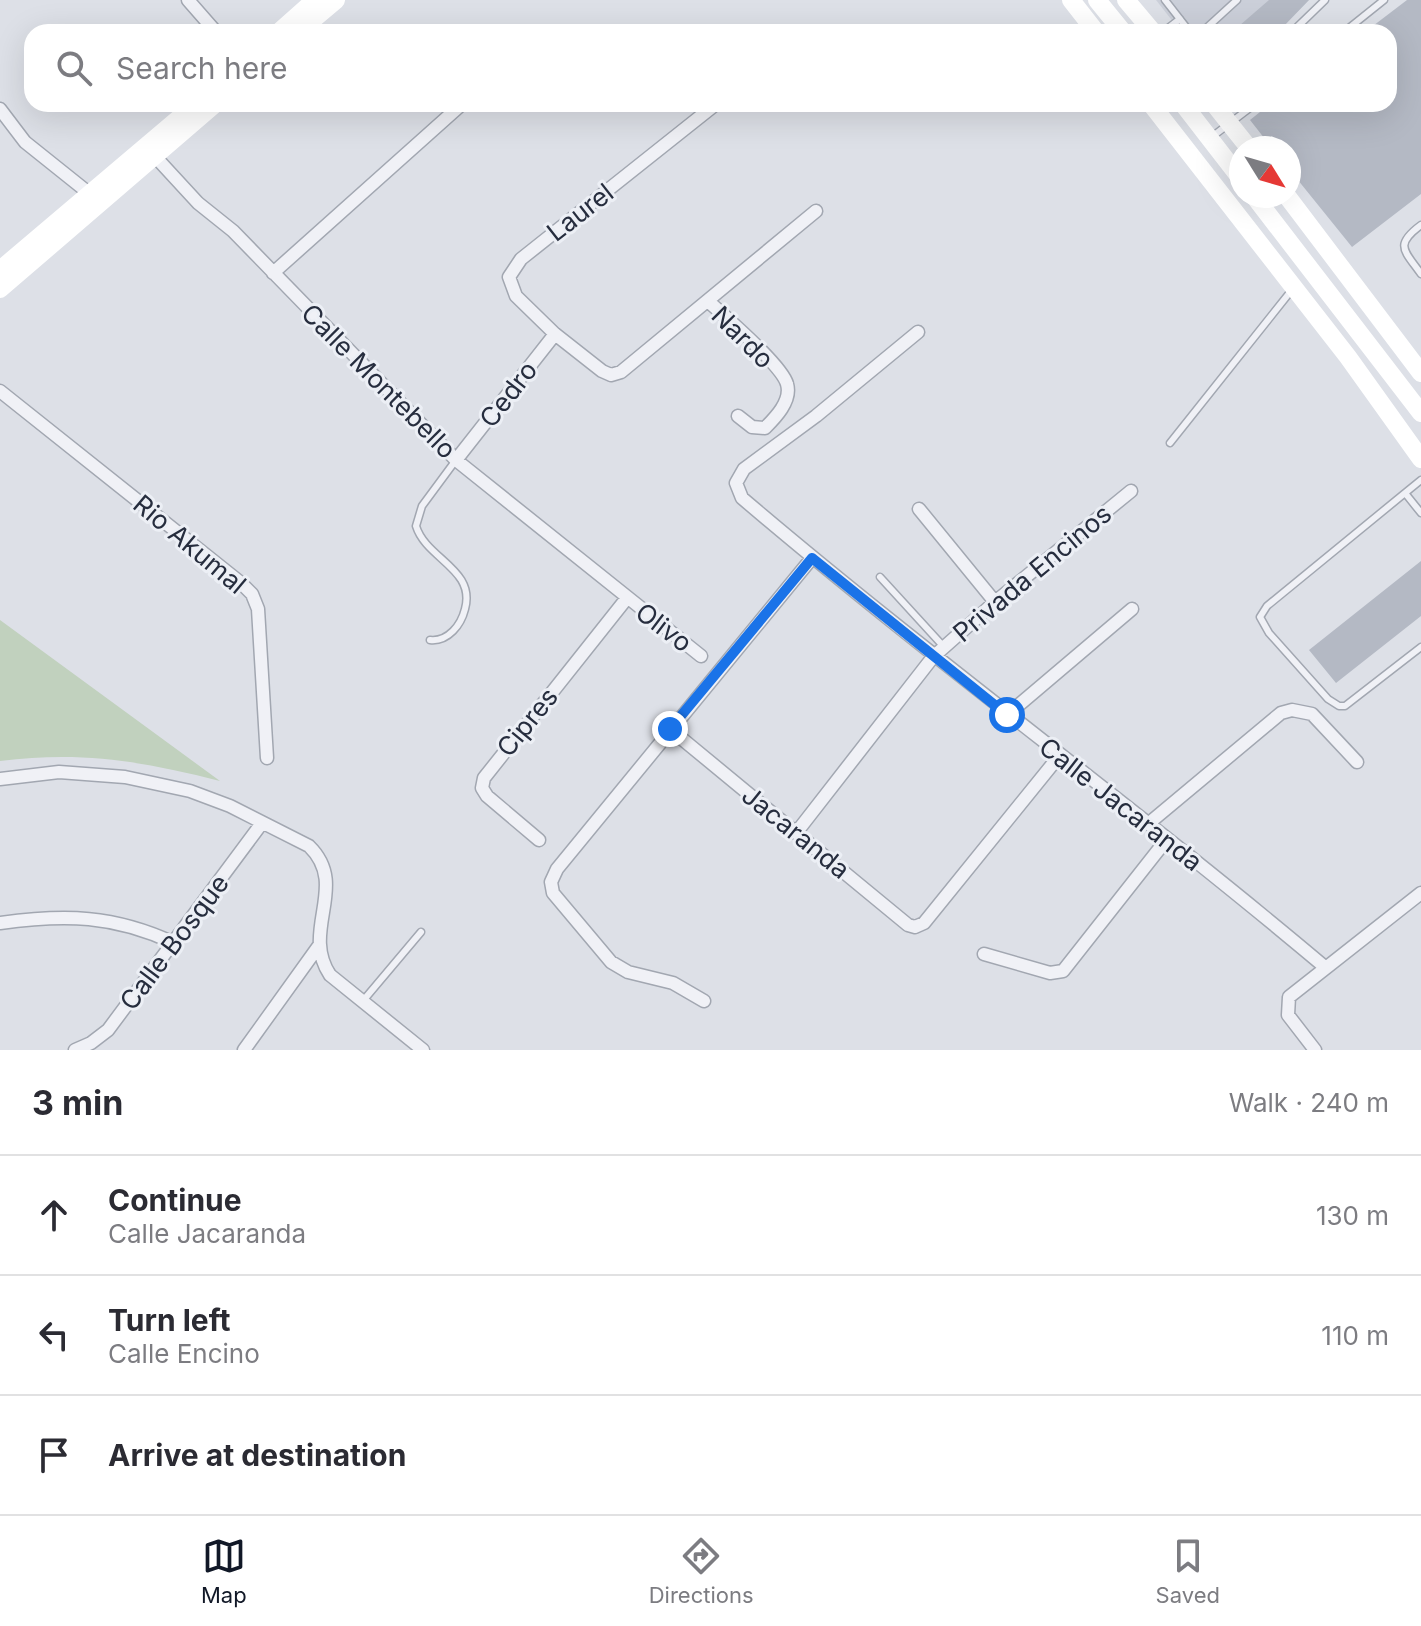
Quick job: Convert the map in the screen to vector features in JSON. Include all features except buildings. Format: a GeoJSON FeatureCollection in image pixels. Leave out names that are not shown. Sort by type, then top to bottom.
{"type":"FeatureCollection","features":[{"type":"Feature","properties":{"kind":"main road"},"geometry":{"type":"LineString","coordinates":[[288,24],[315,0]]}},
{"type":"Feature","properties":{"kind":"main road"},"geometry":{"type":"LineString","coordinates":[[308,24],[336,0]]}},
{"type":"Feature","properties":{"kind":"main road"},"geometry":{"type":"LineString","coordinates":[[1126,0],[1146,24]]}},
{"type":"Feature","properties":{"kind":"main road"},"geometry":{"type":"LineString","coordinates":[[1071,1],[1090,24]]}},
{"type":"Feature","properties":{"kind":"main road"},"geometry":{"type":"LineString","coordinates":[[1103,4],[1117,24]]}},
{"type":"Feature","properties":{"kind":"main road"},"geometry":{"type":"LineString","coordinates":[[150,152],[188,112]]}},
{"type":"Feature","properties":{"kind":"main road"},"geometry":{"type":"LineString","coordinates":[[0,289],[96,198],[150,152],[204,112]]}},
{"type":"Feature","properties":{"kind":"main road"},"geometry":{"type":"LineString","coordinates":[[1157,112],[1348,357],[1421,459]]}},
{"type":"Feature","properties":{"kind":"main road"},"geometry":{"type":"LineString","coordinates":[[1189,112],[1229,163]]}},
{"type":"Feature","properties":{"kind":"main road"},"geometry":{"type":"LineString","coordinates":[[1221,112],[1240,136]]}},
{"type":"Feature","properties":{"kind":"main road"},"geometry":{"type":"LineString","coordinates":[[0,270],[96,198]]}},
{"type":"Feature","properties":{"kind":"main road"},"geometry":{"type":"LineString","coordinates":[[1263,208],[1421,413]]}},
{"type":"Feature","properties":{"kind":"main road"},"geometry":{"type":"LineString","coordinates":[[1296,208],[1421,373]]}},
{"type":"Feature","properties":{"kind":"main road"},"geometry":{"type":"LineString","coordinates":[[1336,259],[1339,277],[1361,326],[1362,337]]}},
{"type":"Feature","properties":{"kind":"street"},"geometry":{"type":"LineString","coordinates":[[188,0],[209,24]]}},
{"type":"Feature","properties":{"kind":"street"},"geometry":{"type":"LineString","coordinates":[[0,109],[25,142],[96,198]]}},
{"type":"Feature","properties":{"kind":"street"},"geometry":{"type":"LineString","coordinates":[[273,273],[453,112]]}},
{"type":"Feature","properties":{"kind":"street","name":"Laurel"},"geometry":{"type":"LineString","coordinates":[[555,334],[516,296],[510,285],[511,271],[532,250],[706,112]]}},
{"type":"Feature","properties":{"kind":"street","name":"Calle Montebello"},"geometry":{"type":"LineString","coordinates":[[150,152],[198,203],[233,231],[456,460],[627,598]]}},
{"type":"Feature","properties":{"kind":"street","name":"Nardo"},"geometry":{"type":"LineString","coordinates":[[555,334],[602,371],[611,375],[621,372],[816,211]]}},
{"type":"Feature","properties":{"kind":"street","name":"Nardo"},"geometry":{"type":"LineString","coordinates":[[708,301],[775,366],[787,384],[786,399],[777,416],[765,428],[752,427],[738,416]]}},
{"type":"Feature","properties":{"kind":"street","name":"Calle Jacaranda"},"geometry":{"type":"LineString","coordinates":[[918,332],[816,416],[744,469],[736,483],[742,498],[933,657],[1167,839],[1326,968]]}},
{"type":"Feature","properties":{"kind":"street","name":"Cedro"},"geometry":{"type":"LineString","coordinates":[[456,460],[555,334]]}},
{"type":"Feature","properties":{"kind":"street","name":"Rio Akumal"},"geometry":{"type":"LineString","coordinates":[[0,391],[252,594],[258,609],[267,758]]}},
{"type":"Feature","properties":{"kind":"street","name":"Privada Encinos"},"geometry":{"type":"LineString","coordinates":[[796,833],[933,657],[1131,491]]}},
{"type":"Feature","properties":{"kind":"street"},"geometry":{"type":"LineString","coordinates":[[919,509],[995,602]]}},
{"type":"Feature","properties":{"kind":"street"},"geometry":{"type":"LineString","coordinates":[[704,1001],[673,983],[628,972],[611,962],[562,906],[553,893],[551,882],[557,869],[812,558]]}},
{"type":"Feature","properties":{"kind":"street","name":"Olivo"},"geometry":{"type":"LineString","coordinates":[[627,598],[701,656]]}},
{"type":"Feature","properties":{"kind":"street","name":"Cipres"},"geometry":{"type":"LineString","coordinates":[[539,840],[487,796],[482,788],[484,778],[627,598]]}},
{"type":"Feature","properties":{"kind":"street"},"geometry":{"type":"LineString","coordinates":[[1007,715],[1132,609]]}},
{"type":"Feature","properties":{"kind":"street"},"geometry":{"type":"LineString","coordinates":[[1148,824],[1281,713],[1292,710],[1312,714],[1357,762]]}},
{"type":"Feature","properties":{"kind":"street","name":"Jacaranda"},"geometry":{"type":"LineString","coordinates":[[670,729],[908,925],[915,927],[924,923],[1060,755]]}},
{"type":"Feature","properties":{"kind":"street"},"geometry":{"type":"LineString","coordinates":[[0,779],[59,772],[125,777],[190,791],[230,806],[309,846],[320,856],[326,868],[327,887],[318,947],[321,961],[330,975],[423,1050]]}},
{"type":"Feature","properties":{"kind":"street","name":"Calle Bosque"},"geometry":{"type":"LineString","coordinates":[[75,1050],[108,1030],[262,823]]}},
{"type":"Feature","properties":{"kind":"street"},"geometry":{"type":"LineString","coordinates":[[984,954],[1050,973],[1063,971],[1167,839]]}},
{"type":"Feature","properties":{"kind":"street"},"geometry":{"type":"LineString","coordinates":[[1315,1050],[1291,1021],[1287,1003],[1294,993],[1421,893]]}},
{"type":"Feature","properties":{"kind":"street"},"geometry":{"type":"LineString","coordinates":[[0,923],[79,916],[146,930],[174,943]]}},
{"type":"Feature","properties":{"kind":"street"},"geometry":{"type":"LineString","coordinates":[[244,1050],[318,947]]}},
{"type":"Feature","properties":{"kind":"lane"},"geometry":{"type":"LineString","coordinates":[[1165,0],[1184,24]]}},
{"type":"Feature","properties":{"kind":"lane"},"geometry":{"type":"LineString","coordinates":[[1211,24],[1237,0]]}},
{"type":"Feature","properties":{"kind":"lane"},"geometry":{"type":"LineString","coordinates":[[1300,24],[1325,0]]}},
{"type":"Feature","properties":{"kind":"lane"},"geometry":{"type":"LineString","coordinates":[[1354,24],[1384,0]]}},
{"type":"Feature","properties":{"kind":"lane"},"geometry":{"type":"LineString","coordinates":[[1173,24],[1180,19]]}},
{"type":"Feature","properties":{"kind":"lane"},"geometry":{"type":"LineString","coordinates":[[1197,122],[1208,112]]}},
{"type":"Feature","properties":{"kind":"lane"},"geometry":{"type":"LineString","coordinates":[[1210,138],[1245,112]]}},
{"type":"Feature","properties":{"kind":"lane"},"geometry":{"type":"LineString","coordinates":[[1421,225],[1406,236],[1403,243],[1421,274]]}},
{"type":"Feature","properties":{"kind":"lane"},"geometry":{"type":"LineString","coordinates":[[1170,443],[1294,288]]}},
{"type":"Feature","properties":{"kind":"lane","name":"Cedro"},"geometry":{"type":"LineString","coordinates":[[430,640],[445,638],[454,631],[467,600],[460,577],[424,544],[416,526],[422,506],[456,460]]}},
{"type":"Feature","properties":{"kind":"lane"},"geometry":{"type":"LineString","coordinates":[[1421,480],[1267,606],[1260,617],[1269,633],[1328,699],[1339,706],[1345,706],[1421,647]]}},
{"type":"Feature","properties":{"kind":"lane"},"geometry":{"type":"LineString","coordinates":[[1405,493],[1421,513]]}},
{"type":"Feature","properties":{"kind":"lane"},"geometry":{"type":"LineString","coordinates":[[880,577],[944,647]]}},
{"type":"Feature","properties":{"kind":"lane"},"geometry":{"type":"LineString","coordinates":[[362,1002],[421,932]]}},
{"type":"Feature","properties":{"kind":"shaded area"},"geometry":{"type":"Polygon","coordinates":[[[1156,0],[1309,0],[1286,24],[1175,24],[1156,0]]]}},
{"type":"Feature","properties":{"kind":"green space"},"geometry":{"type":"Polygon","coordinates":[[[0,620],[220,781],[111,760],[58,757],[0,761],[0,620]]]}},
{"type":"Feature","properties":{"kind":"route"},"geometry":{"type":"LineString","coordinates":[[670,729],[812,558],[1007,715]]}}]}
